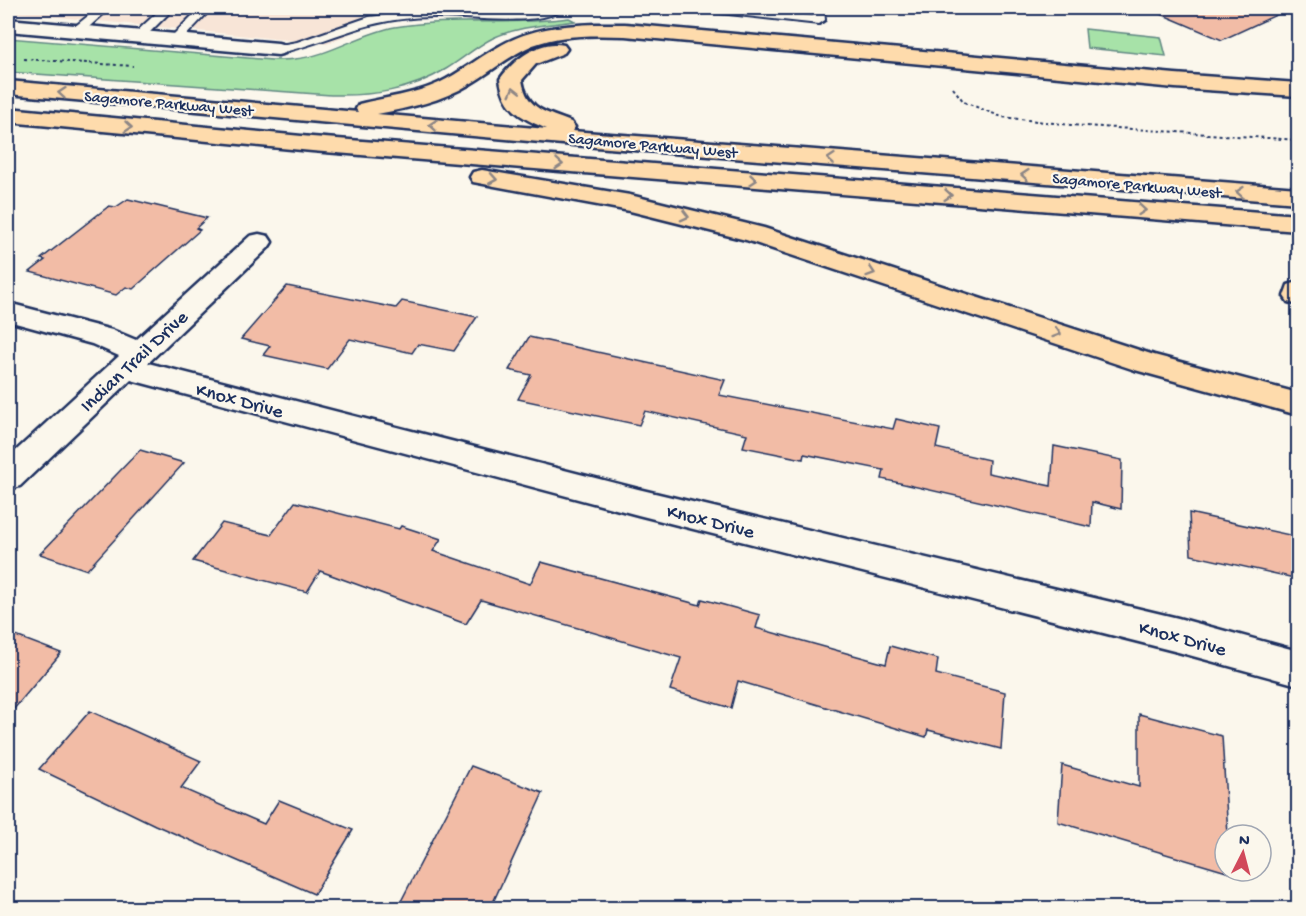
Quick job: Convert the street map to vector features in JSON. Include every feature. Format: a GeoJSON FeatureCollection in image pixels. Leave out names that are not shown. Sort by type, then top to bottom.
{"type":"FeatureCollection","features":[{"type":"Feature","properties":{"kind":"highway"},"geometry":{"type":"LineString","coordinates":[[329,116],[408,101],[447,88],[515,46],[570,30],[597,29],[1299,90]]}},
{"type":"Feature","properties":{"kind":"highway"},"geometry":{"type":"LineString","coordinates":[[596,140],[523,110],[512,94],[512,79],[529,60],[552,50],[586,43],[629,42],[1145,92],[1299,102]]}},
{"type":"Feature","properties":{"kind":"highway","name":"Sagamore Parkway West"},"geometry":{"type":"LineString","coordinates":[[8,88],[596,140],[1299,196]]}},
{"type":"Feature","properties":{"kind":"highway","name":"Sagamore Parkway West"},"geometry":{"type":"LineString","coordinates":[[8,115],[312,144],[1299,223]]}},
{"type":"Feature","properties":{"kind":"highway"},"geometry":{"type":"LineString","coordinates":[[312,144],[630,203],[755,234],[1146,363],[1299,404]]}},
{"type":"Feature","properties":{"kind":"highway"},"geometry":{"type":"LineString","coordinates":[[1299,291],[1299,296]]}},
{"type":"Feature","properties":{"kind":"street"},"geometry":{"type":"LineString","coordinates":[[8,25],[278,49]]}},
{"type":"Feature","properties":{"kind":"street","name":"Indian Trail Drive"},"geometry":{"type":"LineString","coordinates":[[8,477],[259,243]]}},
{"type":"Feature","properties":{"kind":"street","name":"Knox Drive"},"geometry":{"type":"LineString","coordinates":[[8,312],[102,337],[132,361],[615,496],[1178,635],[1299,668]]}},
{"type":"Feature","properties":{"kind":"lane"},"geometry":{"type":"LineString","coordinates":[[76,31],[104,8]]}},
{"type":"Feature","properties":{"kind":"lane"},"geometry":{"type":"LineString","coordinates":[[139,36],[168,8]]}},
{"type":"Feature","properties":{"kind":"lane"},"geometry":{"type":"LineString","coordinates":[[175,40],[206,8]]}},
{"type":"Feature","properties":{"kind":"lane"},"geometry":{"type":"LineString","coordinates":[[278,49],[300,45],[369,21],[434,10],[547,13],[558,8]]}},
{"type":"Feature","properties":{"kind":"lane"},"geometry":{"type":"LineString","coordinates":[[702,8],[819,20],[819,8]]}},
{"type":"Feature","properties":{"kind":"path"},"geometry":{"type":"LineString","coordinates":[[951,83],[954,91],[964,102],[1002,117],[1071,125],[1299,140]]}},
{"type":"Feature","properties":{"kind":"shaded area"},"geometry":{"type":"Polygon","coordinates":[[[8,8],[580,8],[546,15],[404,18],[371,24],[327,44],[8,12],[8,8]]]}},
{"type":"Feature","properties":{"kind":"green space"},"geometry":{"type":"Polygon","coordinates":[[[352,8],[420,8],[376,15],[357,13],[352,8]]]}},
{"type":"Feature","properties":{"kind":"green space"},"geometry":{"type":"Polygon","coordinates":[[[569,18],[575,21],[523,28],[503,34],[432,76],[405,87],[376,93],[331,95],[8,72],[8,38],[284,60],[321,54],[370,34],[395,27],[438,22],[569,18]]]}},
{"type":"Feature","properties":{"kind":"green space"},"geometry":{"type":"Polygon","coordinates":[[[1085,29],[1161,37],[1166,56],[1087,48],[1085,29]]]}},
{"type":"Feature","properties":{"kind":"building"},"geometry":{"type":"Polygon","coordinates":[[[1147,8],[1291,8],[1222,40],[1147,8]]]}},
{"type":"Feature","properties":{"kind":"building"},"geometry":{"type":"Polygon","coordinates":[[[128,199],[207,218],[196,228],[200,230],[133,289],[126,287],[116,295],[30,272],[45,260],[41,259],[109,206],[116,207],[128,199]]]}},
{"type":"Feature","properties":{"kind":"building"},"geometry":{"type":"Polygon","coordinates":[[[287,286],[396,308],[402,301],[477,317],[454,351],[418,344],[412,353],[350,339],[327,369],[263,355],[270,346],[241,339],[287,286]]]}},
{"type":"Feature","properties":{"kind":"building"},"geometry":{"type":"Polygon","coordinates":[[[529,337],[725,380],[719,395],[893,429],[896,419],[940,429],[936,448],[989,460],[988,473],[1051,486],[1054,446],[1122,460],[1121,509],[1092,502],[1091,527],[882,479],[884,470],[804,454],[803,459],[743,447],[747,434],[645,411],[639,425],[518,399],[531,375],[509,370],[529,337]]]}},
{"type":"Feature","properties":{"kind":"building"},"geometry":{"type":"Polygon","coordinates":[[[140,450],[184,463],[87,570],[40,554],[140,450]]]}},
{"type":"Feature","properties":{"kind":"building"},"geometry":{"type":"Polygon","coordinates":[[[295,502],[399,529],[401,526],[441,539],[433,551],[530,584],[541,562],[700,605],[702,599],[760,615],[756,628],[886,664],[890,646],[938,659],[936,674],[1005,692],[1001,749],[928,730],[926,737],[738,681],[731,708],[670,690],[681,658],[481,600],[466,624],[320,571],[307,592],[193,561],[222,523],[271,535],[295,502]]]}},
{"type":"Feature","properties":{"kind":"building"},"geometry":{"type":"Polygon","coordinates":[[[1189,513],[1299,537],[1299,579],[1191,555],[1189,513]]]}},
{"type":"Feature","properties":{"kind":"building"},"geometry":{"type":"Polygon","coordinates":[[[8,633],[61,653],[8,716],[8,633]]]}},
{"type":"Feature","properties":{"kind":"building"},"geometry":{"type":"Polygon","coordinates":[[[90,711],[201,761],[181,788],[264,824],[279,800],[353,830],[314,894],[155,825],[39,769],[90,711]]]}},
{"type":"Feature","properties":{"kind":"building"},"geometry":{"type":"Polygon","coordinates":[[[1139,714],[1222,736],[1227,823],[1213,823],[1213,868],[1058,822],[1062,765],[1139,787],[1139,714]]]}},
{"type":"Feature","properties":{"kind":"building"},"geometry":{"type":"Polygon","coordinates":[[[471,766],[543,793],[490,909],[397,909],[471,766]]]}}]}
